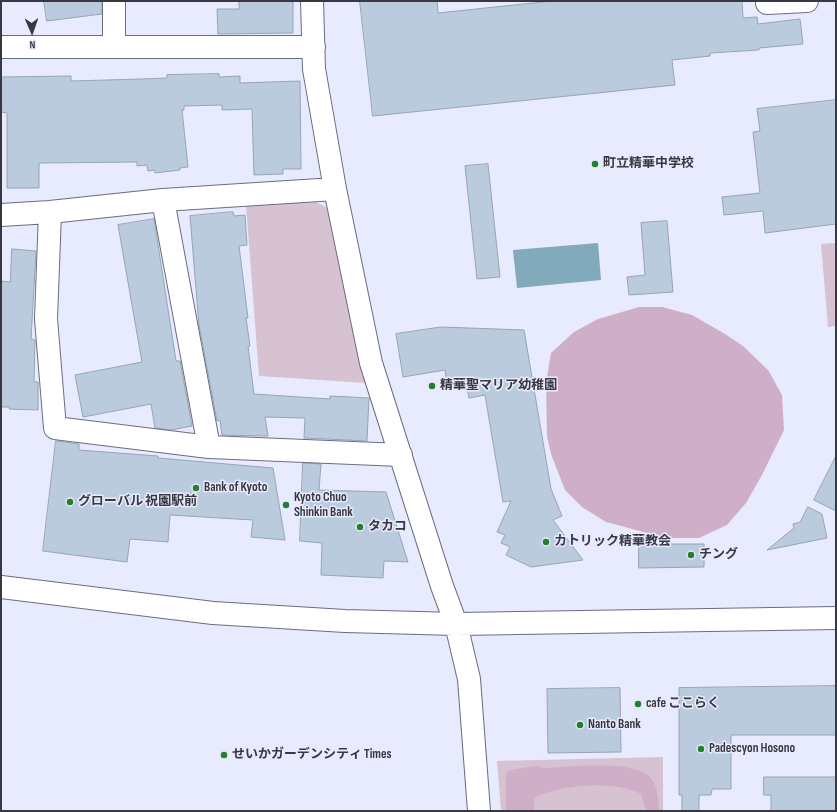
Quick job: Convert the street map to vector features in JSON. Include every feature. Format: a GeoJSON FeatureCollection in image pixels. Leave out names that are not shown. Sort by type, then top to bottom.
{"type":"FeatureCollection","features":[{"type":"Feature","properties":{"kind":"street"},"geometry":{"type":"LineString","coordinates":[[114,1],[114,47]]}},
{"type":"Feature","properties":{"kind":"street"},"geometry":{"type":"LineString","coordinates":[[312,1],[314,69],[335,189],[371,363],[442,586],[456,624],[469,679],[480,811]]}},
{"type":"Feature","properties":{"kind":"street"},"geometry":{"type":"LineString","coordinates":[[767,1],[767,3],[807,1]]}},
{"type":"Feature","properties":{"kind":"street"},"geometry":{"type":"LineString","coordinates":[[1,46],[314,47]]}},
{"type":"Feature","properties":{"kind":"street"},"geometry":{"type":"LineString","coordinates":[[1,215],[50,212],[163,200],[335,189]]}},
{"type":"Feature","properties":{"kind":"street"},"geometry":{"type":"LineString","coordinates":[[163,200],[209,447]]}},
{"type":"Feature","properties":{"kind":"street"},"geometry":{"type":"LineString","coordinates":[[50,212],[46,318],[55,428],[209,447],[401,455]]}},
{"type":"Feature","properties":{"kind":"street"},"geometry":{"type":"LineString","coordinates":[[1,587],[213,613],[345,621],[456,624],[836,618]]}},
{"type":"Feature","properties":{"kind":"shaded area"},"geometry":{"type":"Polygon","coordinates":[[[313,200],[329,209],[367,383],[259,376],[246,205],[313,200]]]}},
{"type":"Feature","properties":{"kind":"shaded area"},"geometry":{"type":"Polygon","coordinates":[[[836,243],[836,326],[828,327],[821,244],[836,243]]]}},
{"type":"Feature","properties":{"kind":"shaded area"},"geometry":{"type":"Polygon","coordinates":[[[639,307],[662,307],[692,315],[725,334],[743,346],[768,370],[782,395],[784,430],[762,475],[746,503],[727,525],[699,538],[666,538],[606,522],[582,507],[565,490],[551,454],[547,436],[546,383],[551,353],[574,332],[598,319],[639,307]]]}},
{"type":"Feature","properties":{"kind":"shaded area"},"geometry":{"type":"Polygon","coordinates":[[[663,757],[663,811],[501,811],[497,761],[663,757]]]}},
{"type":"Feature","properties":{"kind":"shaded area"},"geometry":{"type":"Polygon","coordinates":[[[536,766],[544,768],[610,766],[635,769],[649,776],[655,784],[658,795],[659,811],[646,811],[641,794],[630,790],[602,785],[573,787],[545,793],[534,798],[534,811],[506,811],[506,774],[510,770],[536,766]]]}},
{"type":"Feature","properties":{"kind":"water"},"geometry":{"type":"Polygon","coordinates":[[[598,243],[601,280],[517,288],[513,250],[598,243]]]}},
{"type":"Feature","properties":{"kind":"building"},"geometry":{"type":"Polygon","coordinates":[[[44,1],[102,1],[102,14],[47,21],[44,1]]]}},
{"type":"Feature","properties":{"kind":"building"},"geometry":{"type":"Polygon","coordinates":[[[239,1],[293,1],[293,33],[218,34],[217,9],[239,9],[239,1]]]}},
{"type":"Feature","properties":{"kind":"building"},"geometry":{"type":"Polygon","coordinates":[[[360,1],[437,1],[438,13],[552,1],[742,1],[743,18],[757,17],[758,24],[800,19],[803,44],[759,48],[759,50],[710,53],[710,56],[672,60],[675,85],[373,116],[360,1]]]}},
{"type":"Feature","properties":{"kind":"building"},"geometry":{"type":"Polygon","coordinates":[[[219,74],[219,77],[240,76],[240,83],[300,81],[301,169],[283,169],[283,174],[254,175],[252,109],[222,110],[222,105],[184,106],[184,110],[182,110],[188,167],[180,168],[180,170],[155,173],[155,170],[148,171],[147,165],[137,166],[137,162],[39,163],[39,188],[7,188],[7,113],[1,112],[1,77],[71,76],[71,81],[167,78],[167,75],[219,74]]]}},
{"type":"Feature","properties":{"kind":"building"},"geometry":{"type":"Polygon","coordinates":[[[836,100],[836,224],[765,233],[763,211],[724,215],[722,197],[760,193],[753,132],[760,131],[757,109],[836,100]]]}},
{"type":"Feature","properties":{"kind":"building"},"geometry":{"type":"Polygon","coordinates":[[[488,164],[500,277],[477,279],[465,166],[488,164]]]}},
{"type":"Feature","properties":{"kind":"building"},"geometry":{"type":"Polygon","coordinates":[[[233,212],[234,216],[245,215],[247,245],[239,246],[248,318],[246,318],[250,346],[248,346],[254,394],[330,399],[330,396],[369,398],[367,441],[304,438],[305,418],[265,417],[268,436],[222,435],[220,420],[217,421],[199,325],[190,216],[233,212]]]}},
{"type":"Feature","properties":{"kind":"building"},"geometry":{"type":"Polygon","coordinates":[[[154,219],[176,361],[180,361],[192,426],[171,430],[155,428],[151,404],[83,417],[75,375],[142,362],[118,225],[154,219]]]}},
{"type":"Feature","properties":{"kind":"building"},"geometry":{"type":"Polygon","coordinates":[[[667,221],[673,292],[629,295],[627,277],[645,275],[641,223],[667,221]]]}},
{"type":"Feature","properties":{"kind":"building"},"geometry":{"type":"Polygon","coordinates":[[[12,249],[36,251],[31,339],[35,340],[34,382],[38,382],[38,410],[9,409],[10,407],[1,407],[1,281],[10,282],[12,249]]]}},
{"type":"Feature","properties":{"kind":"building"},"geometry":{"type":"Polygon","coordinates":[[[441,327],[524,330],[551,489],[562,516],[553,520],[583,560],[531,567],[506,555],[510,547],[501,543],[505,535],[497,532],[511,501],[503,502],[485,395],[469,398],[466,382],[447,384],[445,370],[403,377],[396,334],[441,327]]]}},
{"type":"Feature","properties":{"kind":"building"},"geometry":{"type":"Polygon","coordinates":[[[56,441],[79,444],[79,450],[158,456],[158,458],[273,468],[285,540],[251,537],[253,520],[170,515],[168,542],[130,539],[127,562],[43,551],[56,441]]]}},
{"type":"Feature","properties":{"kind":"building"},"geometry":{"type":"Polygon","coordinates":[[[836,456],[836,511],[814,500],[836,456]]]}},
{"type":"Feature","properties":{"kind":"building","name":"タカコ"},"geometry":{"type":"Polygon","coordinates":[[[303,463],[321,464],[319,490],[386,492],[408,562],[384,561],[383,578],[321,575],[322,543],[300,541],[303,463]]]}},
{"type":"Feature","properties":{"kind":"building"},"geometry":{"type":"Polygon","coordinates":[[[808,507],[822,514],[827,538],[767,550],[794,528],[793,524],[800,522],[808,507]]]}},
{"type":"Feature","properties":{"kind":"building"},"geometry":{"type":"Polygon","coordinates":[[[639,544],[704,544],[704,567],[639,568],[639,544]]]}},
{"type":"Feature","properties":{"kind":"building","name":"Padescyon Hosono"},"geometry":{"type":"Polygon","coordinates":[[[836,686],[836,735],[731,735],[731,789],[712,789],[711,795],[699,795],[699,811],[682,811],[682,795],[679,795],[679,688],[836,686]]]}},
{"type":"Feature","properties":{"kind":"building"},"geometry":{"type":"Polygon","coordinates":[[[620,688],[621,752],[548,753],[547,689],[620,688]]]}},
{"type":"Feature","properties":{"kind":"building"},"geometry":{"type":"Polygon","coordinates":[[[764,777],[836,777],[836,811],[771,811],[771,795],[764,795],[764,777]]]}},
{"type":"Feature","properties":{"kind":"place","name":"町立精華中学校"},"geometry":{"type":"Point","coordinates":[595,164]}},
{"type":"Feature","properties":{"kind":"place","name":"精華聖マリア幼稚園"},"geometry":{"type":"Point","coordinates":[432,386]}},
{"type":"Feature","properties":{"kind":"place","name":"Bank of Kyoto"},"geometry":{"type":"Point","coordinates":[196,488]}},
{"type":"Feature","properties":{"kind":"place","name":"グローバル 祝園駅前"},"geometry":{"type":"Point","coordinates":[70,502]}},
{"type":"Feature","properties":{"kind":"place","name":"Kyoto Chuo Shinkin Bank"},"geometry":{"type":"Point","coordinates":[286,505]}},
{"type":"Feature","properties":{"kind":"place","name":"タカコ"},"geometry":{"type":"Point","coordinates":[360,527]}},
{"type":"Feature","properties":{"kind":"place","name":"カトリック精華教会"},"geometry":{"type":"Point","coordinates":[546,542]}},
{"type":"Feature","properties":{"kind":"place","name":"チング"},"geometry":{"type":"Point","coordinates":[691,555]}},
{"type":"Feature","properties":{"kind":"place","name":"cafe ここらく"},"geometry":{"type":"Point","coordinates":[638,704]}},
{"type":"Feature","properties":{"kind":"place","name":"Nanto Bank"},"geometry":{"type":"Point","coordinates":[580,725]}},
{"type":"Feature","properties":{"kind":"place","name":"Padescyon Hosono"},"geometry":{"type":"Point","coordinates":[701,749]}},
{"type":"Feature","properties":{"kind":"place","name":"せいかガーデンシティ Times"},"geometry":{"type":"Point","coordinates":[224,755]}}]}
